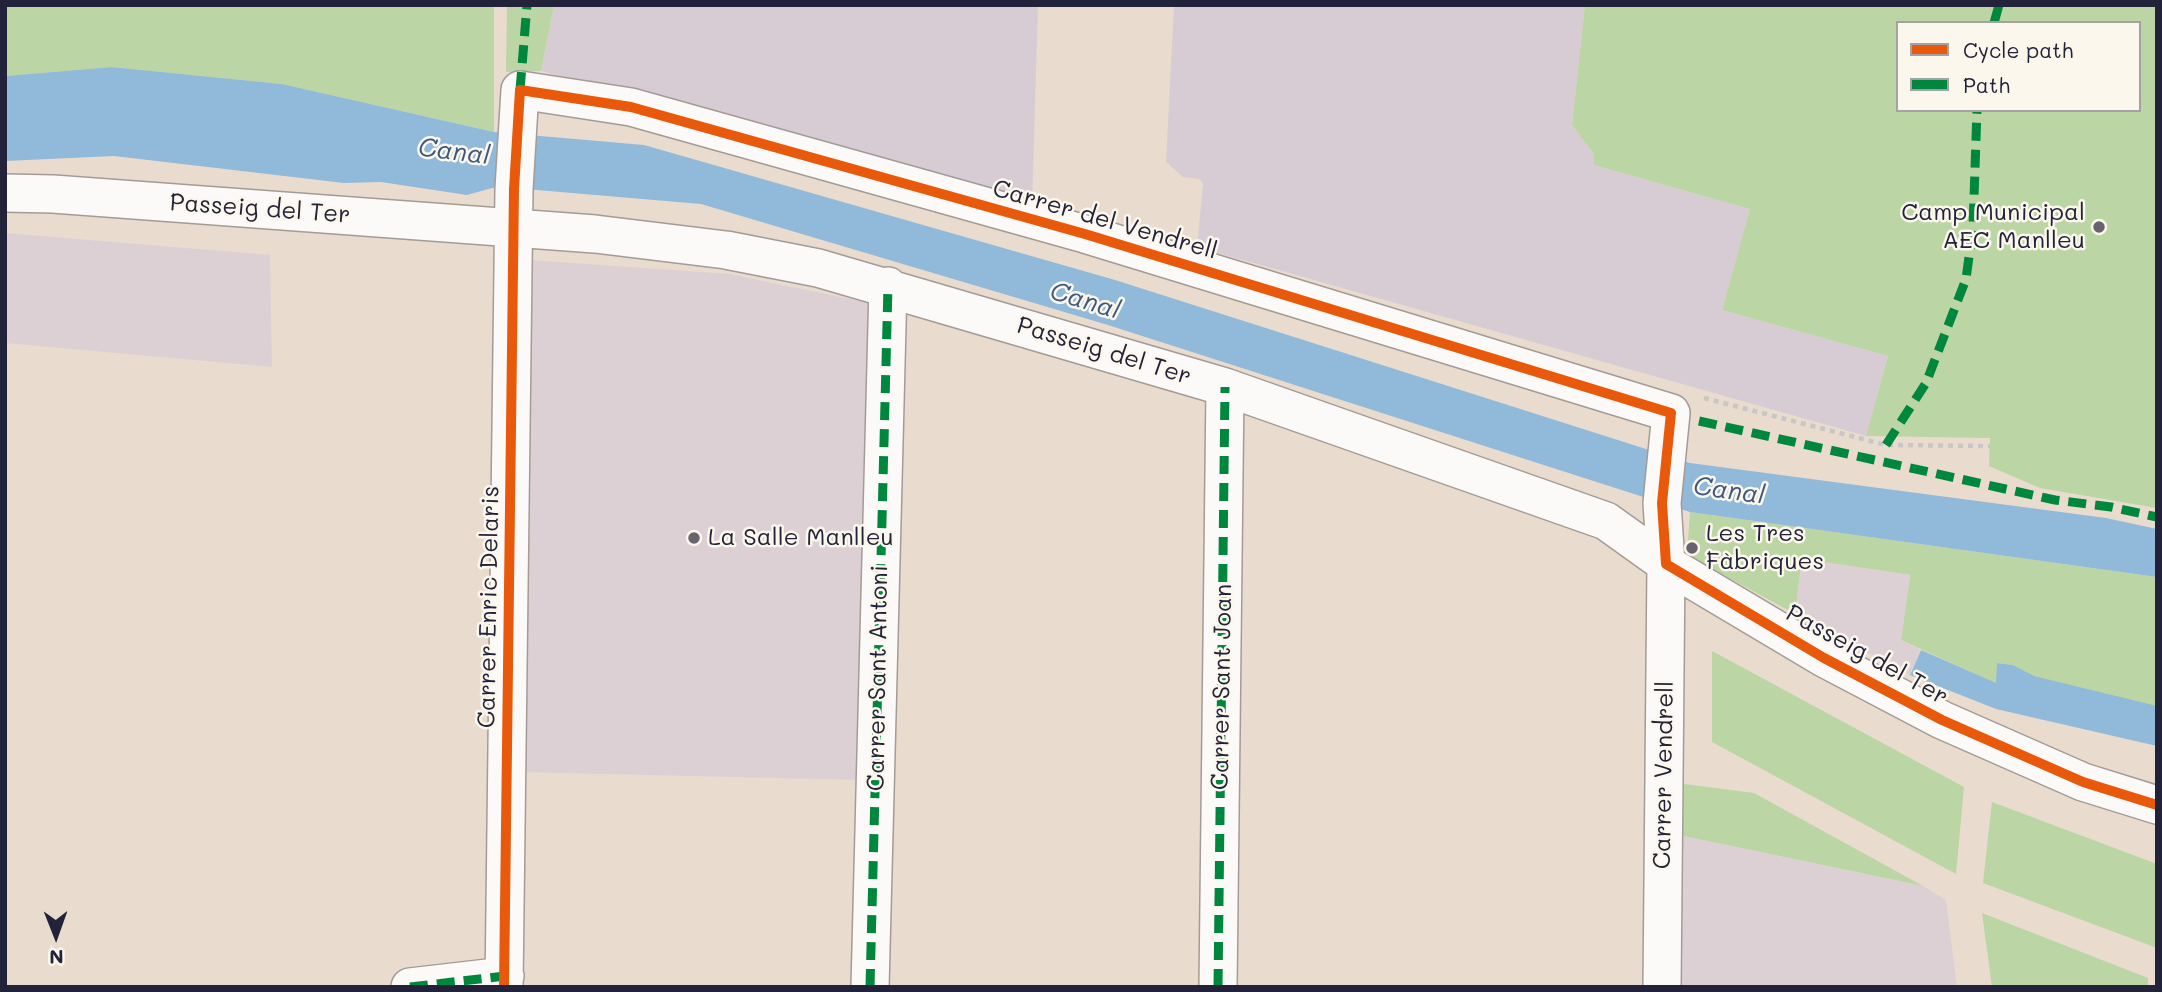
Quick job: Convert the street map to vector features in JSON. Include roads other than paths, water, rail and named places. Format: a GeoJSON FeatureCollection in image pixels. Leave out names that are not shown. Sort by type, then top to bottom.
{"type":"FeatureCollection","features":[{"type":"Feature","properties":{"kind":"street","name":"Carrer del Vendrell"},"geometry":{"type":"LineString","coordinates":[[516,228],[514,189],[520,90],[631,107],[1071,230],[1671,413],[1662,503],[1666,564]]}},
{"type":"Feature","properties":{"kind":"street","name":"Passeig del Ter"},"geometry":{"type":"LineString","coordinates":[[5,193],[53,194],[595,234],[726,250],[818,268],[888,286],[1225,387],[1606,521],[1666,564],[1824,658],[1942,720],[2082,782],[2157,805]]}},
{"type":"Feature","properties":{"kind":"street","name":"Carrer Enric Delaris"},"geometry":{"type":"LineString","coordinates":[[504,982],[516,228]]}},
{"type":"Feature","properties":{"kind":"street","name":"Carrer Sant Antoni"},"geometry":{"type":"LineString","coordinates":[[870,987],[888,286]]}},
{"type":"Feature","properties":{"kind":"street","name":"Carrer Sant Joan"},"geometry":{"type":"LineString","coordinates":[[1218,987],[1225,387]]}},
{"type":"Feature","properties":{"kind":"street","name":"Carrer Vendrell"},"geometry":{"type":"LineString","coordinates":[[1662,987],[1666,564]]}},
{"type":"Feature","properties":{"kind":"street"},"geometry":{"type":"LineString","coordinates":[[410,987],[504,982]]}},
{"type":"Feature","properties":{"kind":"water","name":"Canal"},"geometry":{"type":"Polygon","coordinates":[[[112,67],[282,84],[494,132],[644,145],[1115,280],[1690,463],[2106,518],[2157,529],[2157,577],[1690,512],[1108,325],[701,204],[492,188],[467,195],[381,182],[344,183],[114,156],[5,161],[5,76],[112,67]]]}},
{"type":"Feature","properties":{"kind":"water"},"geometry":{"type":"Polygon","coordinates":[[[1921,650],[1996,683],[1997,663],[2013,665],[2034,676],[2157,706],[2157,746],[1996,709],[1910,675],[1921,650]]]}},
{"type":"Feature","properties":{"kind":"place","name":"Camp Municipal AEC Manlleu"},"geometry":{"type":"Point","coordinates":[2099,227]}},
{"type":"Feature","properties":{"kind":"place","name":"La Salle Manlleu"},"geometry":{"type":"Point","coordinates":[694,538]}},
{"type":"Feature","properties":{"kind":"place","name":"Les Tres Fàbriques"},"geometry":{"type":"Point","coordinates":[1692,548]}}]}
